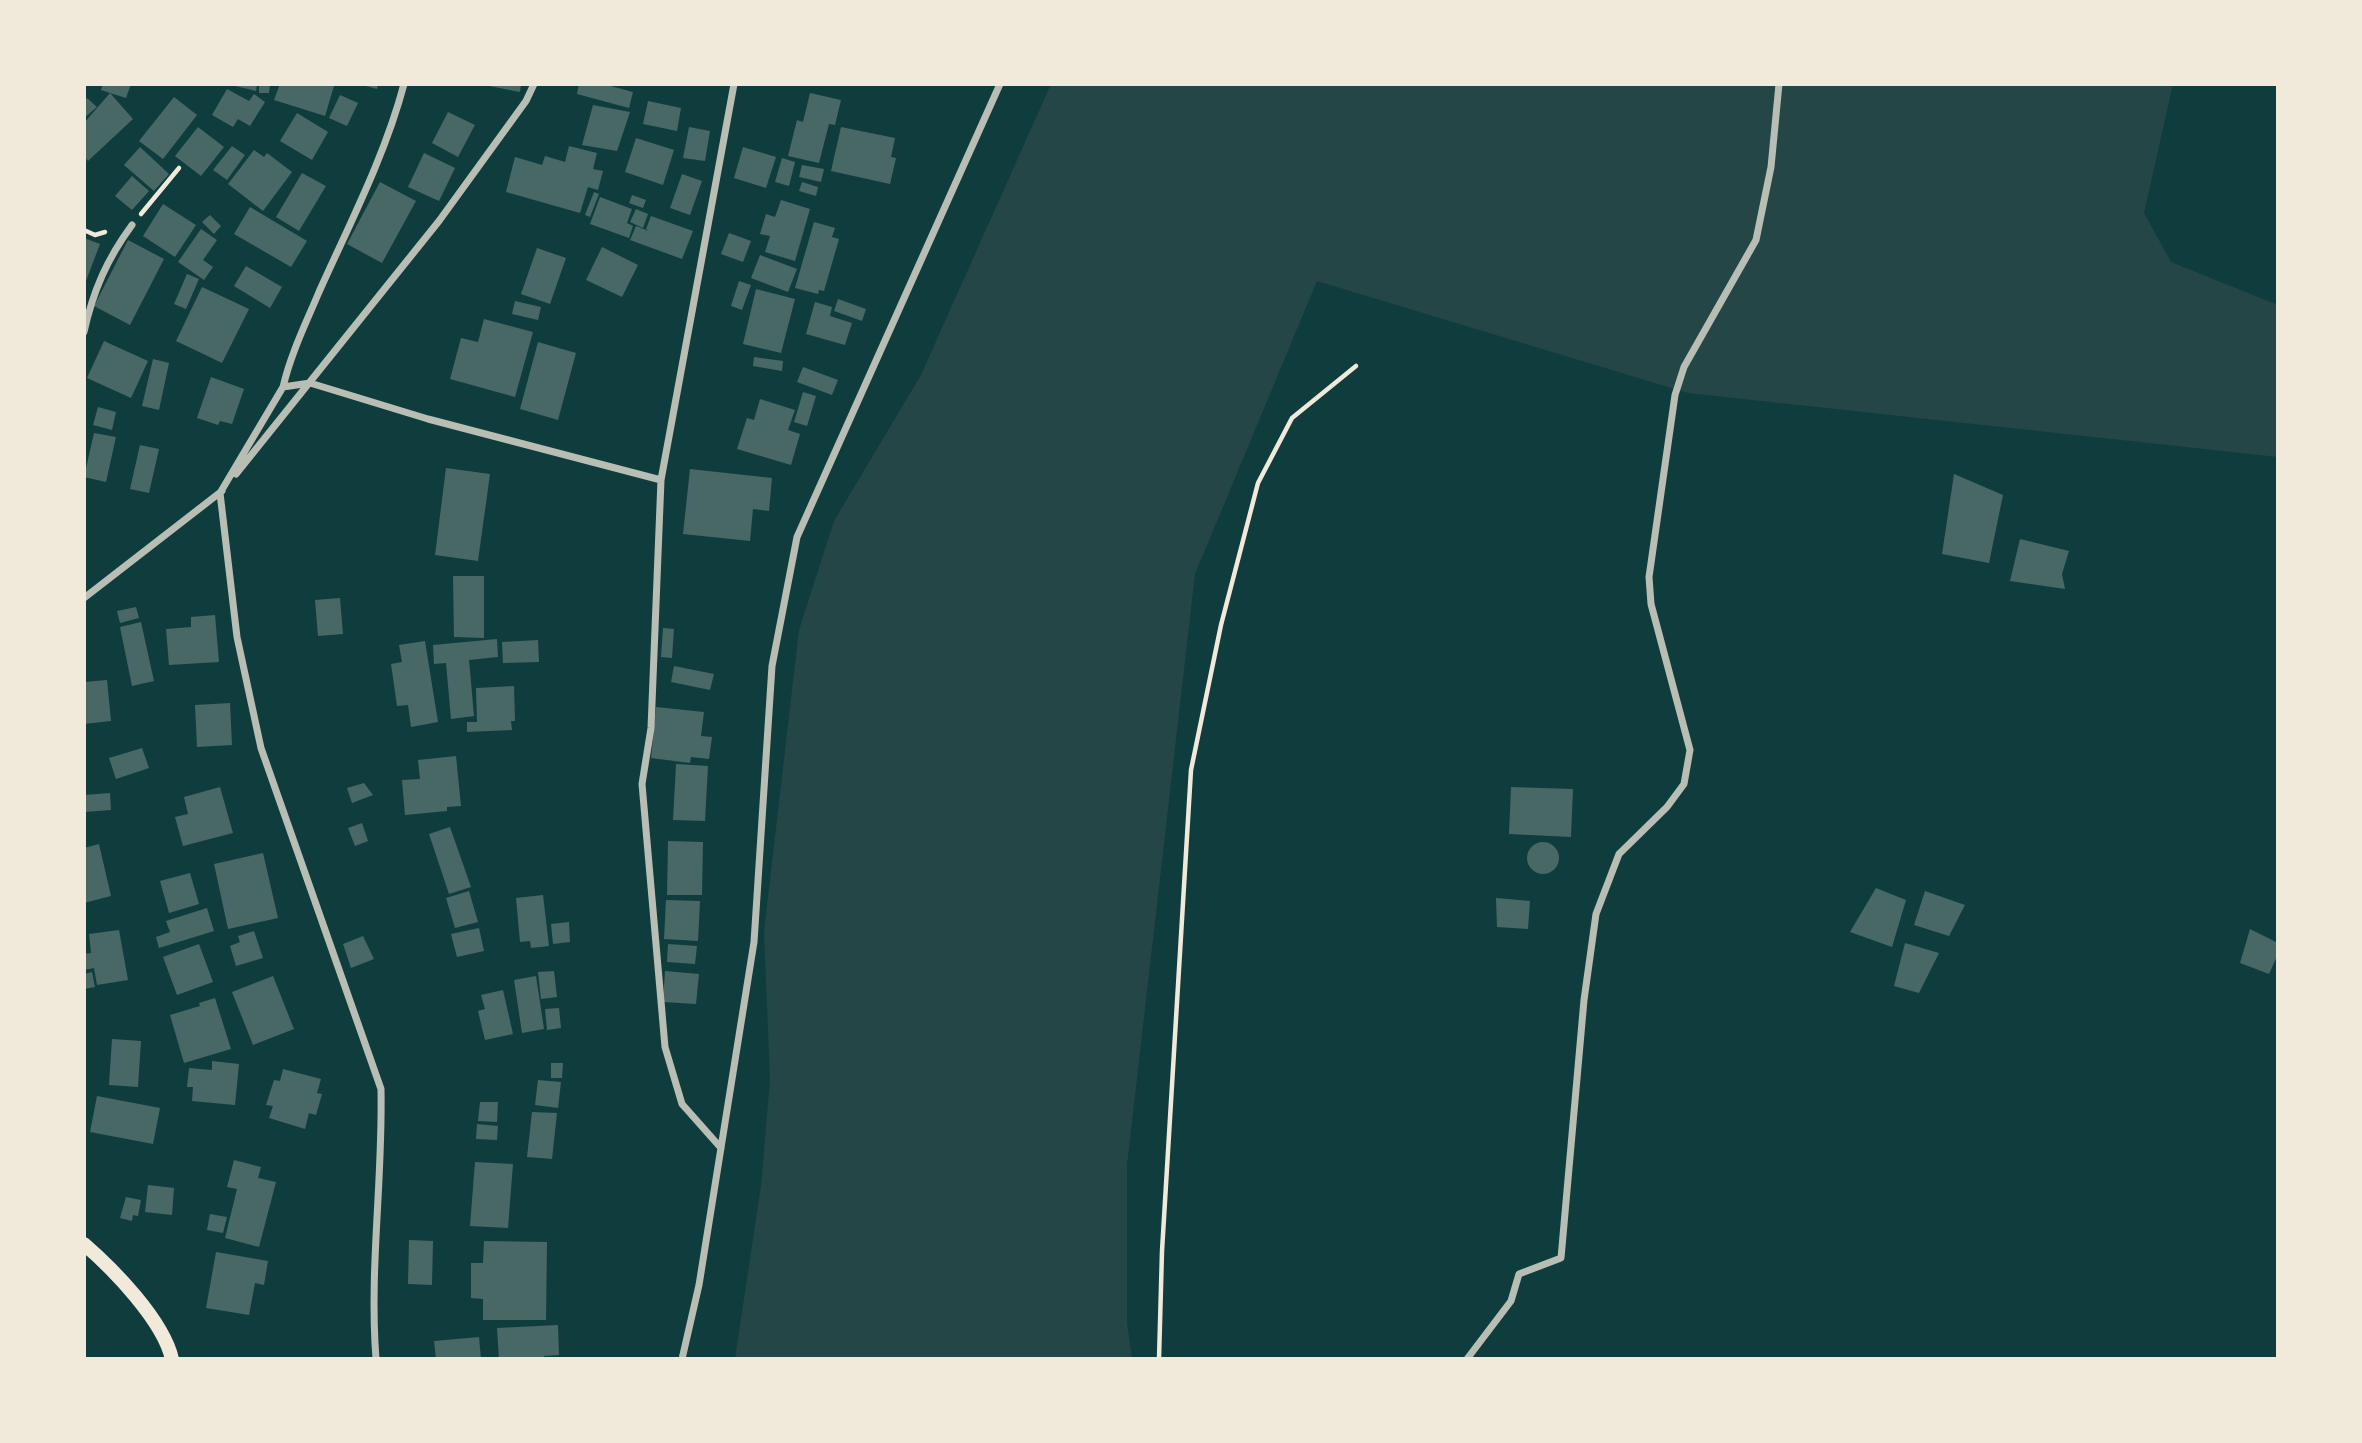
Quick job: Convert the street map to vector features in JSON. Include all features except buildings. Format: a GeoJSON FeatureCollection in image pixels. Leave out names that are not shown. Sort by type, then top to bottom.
{"type":"FeatureCollection","features":[{"type":"Feature","properties":{"kind":"main road"},"geometry":{"type":"LineString","coordinates":[[84,1244],[120,1275],[146,1312],[172,1359]]}},
{"type":"Feature","properties":{"kind":"street"},"geometry":{"type":"LineString","coordinates":[[376,1359],[372,1310],[382,1145],[381,1089],[261,748],[237,637],[220,493],[284,387],[299,338],[356,209],[398,107],[404,84]]}},
{"type":"Feature","properties":{"kind":"street"},"geometry":{"type":"LineString","coordinates":[[84,598],[220,493],[439,221],[534,84]]}},
{"type":"Feature","properties":{"kind":"street"},"geometry":{"type":"LineString","coordinates":[[721,1148],[682,1104],[664,1047],[642,784],[651,728],[661,480],[734,84]]}},
{"type":"Feature","properties":{"kind":"street"},"geometry":{"type":"LineString","coordinates":[[682,1359],[699,1285],[754,942],[772,666],[797,537],[1000,84]]}},
{"type":"Feature","properties":{"kind":"street"},"geometry":{"type":"LineString","coordinates":[[1467,1359],[1511,1301],[1519,1274],[1560,1258],[1584,1000],[1596,914],[1619,854],[1667,807],[1684,784],[1690,750],[1651,604],[1650,577],[1666,450],[1675,395],[1684,368],[1756,240],[1770,167],[1779,84]]}},
{"type":"Feature","properties":{"kind":"street"},"geometry":{"type":"LineString","coordinates":[[84,332],[92,296],[111,253],[132,225]]}},
{"type":"Feature","properties":{"kind":"street"},"geometry":{"type":"LineString","coordinates":[[284,387],[310,383],[428,419],[661,480]]}},
{"type":"Feature","properties":{"kind":"path"},"geometry":{"type":"LineString","coordinates":[[132,225],[178,168]]}},
{"type":"Feature","properties":{"kind":"path"},"geometry":{"type":"LineString","coordinates":[[1159,1359],[1164,1210],[1191,769],[1221,625],[1258,483],[1292,418],[1356,366]]}},
{"type":"Feature","properties":{"kind":"shaded area"},"geometry":{"type":"Polygon","coordinates":[[[1051,84],[2173,84],[2144,213],[2171,262],[2278,305],[2278,457],[1688,393],[1317,281],[1195,574],[1127,1165],[1127,1323],[1132,1359],[735,1359],[761,1186],[770,1080],[764,932],[799,630],[834,521],[921,375],[1051,84]]]}}]}
